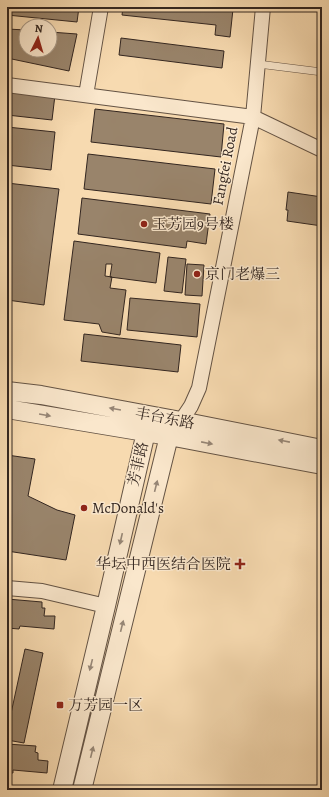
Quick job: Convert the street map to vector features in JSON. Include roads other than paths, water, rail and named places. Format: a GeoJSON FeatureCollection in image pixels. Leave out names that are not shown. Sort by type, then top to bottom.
{"type":"FeatureCollection","features":[{"type":"Feature","properties":{"kind":"street"},"geometry":{"type":"LineString","coordinates":[[86,95],[101,7]]}},
{"type":"Feature","properties":{"kind":"street","name":"Fangfei Road"},"geometry":{"type":"LineString","coordinates":[[181,421],[191,406],[199,388],[253,117],[263,7]]}},
{"type":"Feature","properties":{"kind":"street"},"geometry":{"type":"LineString","coordinates":[[7,85],[253,117],[322,150]]}},
{"type":"Feature","properties":{"kind":"street","name":"丰台东路"},"geometry":{"type":"LineString","coordinates":[[7,391],[40,395],[322,449]]}},
{"type":"Feature","properties":{"kind":"street","name":"丰台东路"},"geometry":{"type":"LineString","coordinates":[[7,409],[169,436],[322,465]]}},
{"type":"Feature","properties":{"kind":"street","name":"芳菲路"},"geometry":{"type":"LineString","coordinates":[[62,790],[146,432],[181,421]]}},
{"type":"Feature","properties":{"kind":"street","name":"芳菲路"},"geometry":{"type":"LineString","coordinates":[[82,790],[169,436],[181,421]]}},
{"type":"Feature","properties":{"kind":"street"},"geometry":{"type":"LineString","coordinates":[[7,588],[42,591],[106,606]]}},
{"type":"Feature","properties":{"kind":"lane"},"geometry":{"type":"LineString","coordinates":[[258,64],[322,72]]}},
{"type":"Feature","properties":{"kind":"place","name":"玉芳园9号楼"},"geometry":{"type":"Point","coordinates":[144,224]}},
{"type":"Feature","properties":{"kind":"place","name":"京门老爆三"},"geometry":{"type":"Point","coordinates":[197,274]}},
{"type":"Feature","properties":{"kind":"place","name":"McDonald's"},"geometry":{"type":"Point","coordinates":[84,508]}},
{"type":"Feature","properties":{"kind":"place","name":"华坛中西医结合医院"},"geometry":{"type":"Point","coordinates":[240,564]}},
{"type":"Feature","properties":{"kind":"place","name":"万芳园一区"},"geometry":{"type":"Point","coordinates":[60,705]}}]}
